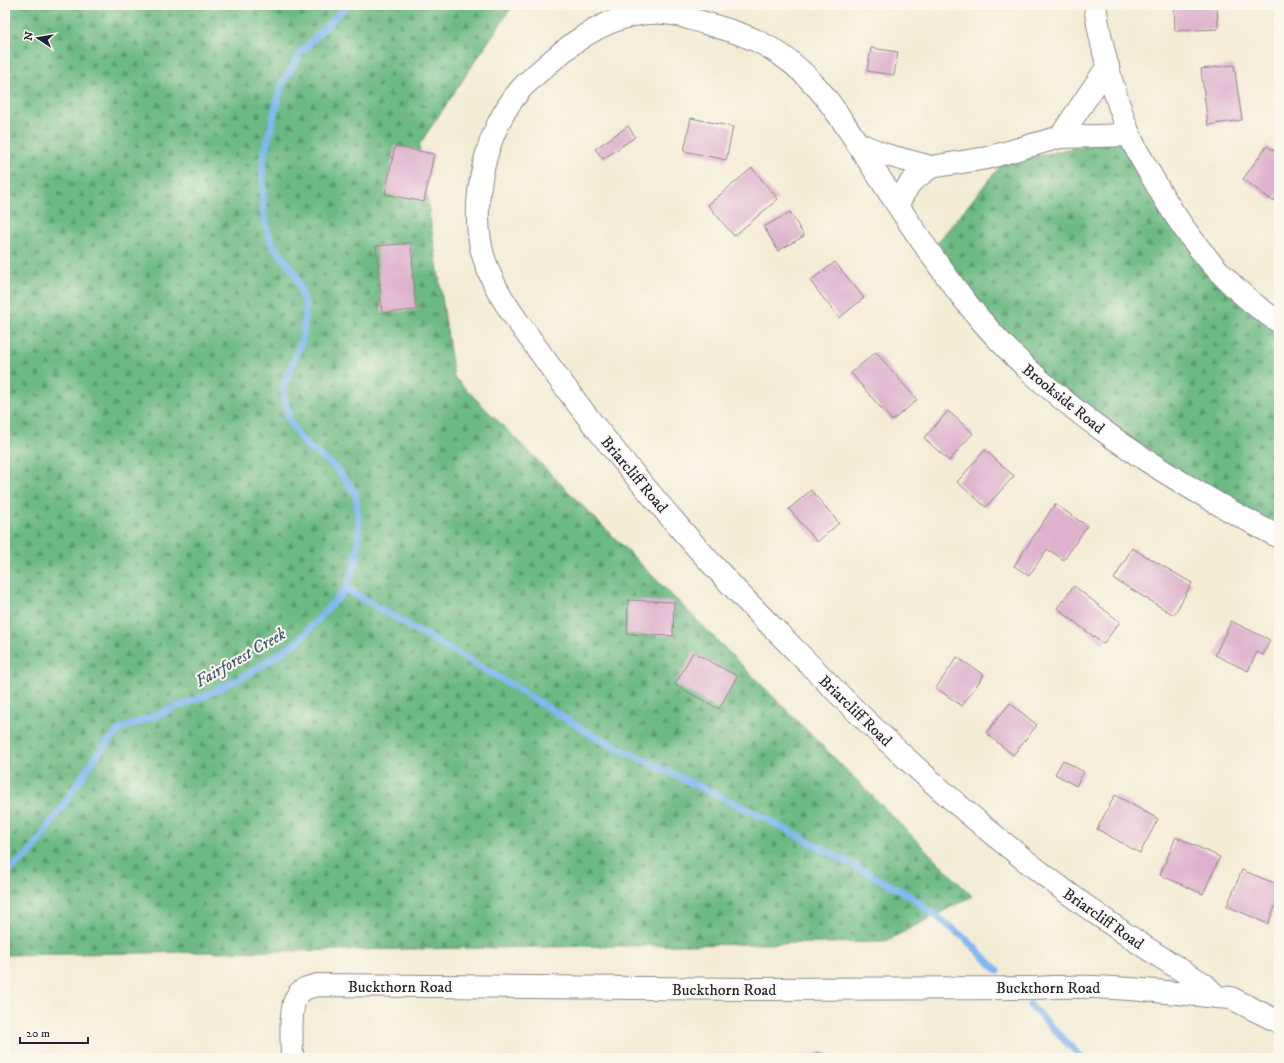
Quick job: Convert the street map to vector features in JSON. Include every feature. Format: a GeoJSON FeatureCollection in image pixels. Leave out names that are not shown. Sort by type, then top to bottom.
{"type":"FeatureCollection","features":[{"type":"Feature","properties":{"kind":"street"},"geometry":{"type":"LineString","coordinates":[[1095,5],[1099,37],[1130,135],[1168,205],[1200,249],[1236,290],[1279,322]]}},
{"type":"Feature","properties":{"kind":"street","name":"Briarcliff Road"},"geometry":{"type":"LineString","coordinates":[[857,143],[829,100],[814,82],[790,61],[756,40],[714,25],[672,14],[642,14],[613,20],[587,33],[522,87],[506,109],[494,133],[485,158],[478,216],[481,246],[490,276],[505,303],[573,398],[646,490],[724,578],[859,715],[948,798],[1022,858],[1098,915],[1204,984],[1217,997]]}},
{"type":"Feature","properties":{"kind":"street"},"geometry":{"type":"LineString","coordinates":[[1060,137],[1108,66]]}},
{"type":"Feature","properties":{"kind":"street"},"geometry":{"type":"LineString","coordinates":[[897,204],[911,182],[931,168],[988,158],[1060,137],[1130,135]]}},
{"type":"Feature","properties":{"kind":"street"},"geometry":{"type":"LineString","coordinates":[[857,143],[883,154],[931,168]]}},
{"type":"Feature","properties":{"kind":"street","name":"Brookside Road"},"geometry":{"type":"LineString","coordinates":[[857,143],[897,204],[968,305],[1010,354],[1063,400],[1176,480],[1279,537]]}},
{"type":"Feature","properties":{"kind":"street","name":"Buckthorn Road"},"geometry":{"type":"LineString","coordinates":[[292,1058],[293,1009],[296,997],[306,988],[318,985],[749,989],[1035,988],[1064,986],[1121,987],[1217,997]]}},
{"type":"Feature","properties":{"kind":"street"},"geometry":{"type":"LineString","coordinates":[[1217,997],[1231,998],[1279,1022]]}},
{"type":"Feature","properties":{"kind":"green space"},"geometry":{"type":"Polygon","coordinates":[[[5,5],[513,5],[419,145],[454,377],[972,896],[884,942],[5,955],[5,5]]]}},
{"type":"Feature","properties":{"kind":"green space"},"geometry":{"type":"Polygon","coordinates":[[[1130,135],[1236,290],[1279,314],[1279,534],[1063,400],[928,254],[1002,164],[1130,135]]]}},
{"type":"Feature","properties":{"kind":"building"},"geometry":{"type":"Polygon","coordinates":[[[1174,5],[1217,5],[1218,29],[1175,31],[1174,5]]]}},
{"type":"Feature","properties":{"kind":"building"},"geometry":{"type":"Polygon","coordinates":[[[871,48],[898,52],[894,75],[867,71],[871,48]]]}},
{"type":"Feature","properties":{"kind":"building"},"geometry":{"type":"Polygon","coordinates":[[[1234,65],[1242,120],[1208,125],[1201,69],[1234,65]]]}},
{"type":"Feature","properties":{"kind":"building"},"geometry":{"type":"Polygon","coordinates":[[[691,118],[733,127],[726,160],[684,151],[691,118]]]}},
{"type":"Feature","properties":{"kind":"building"},"geometry":{"type":"Polygon","coordinates":[[[628,126],[635,137],[603,159],[595,149],[628,126]]]}},
{"type":"Feature","properties":{"kind":"building"},"geometry":{"type":"Polygon","coordinates":[[[395,146],[434,154],[424,202],[385,194],[395,146]]]}},
{"type":"Feature","properties":{"kind":"building"},"geometry":{"type":"Polygon","coordinates":[[[1267,146],[1279,154],[1279,192],[1273,201],[1243,179],[1267,146]]]}},
{"type":"Feature","properties":{"kind":"building"},"geometry":{"type":"Polygon","coordinates":[[[752,168],[778,199],[734,236],[708,205],[752,168]]]}},
{"type":"Feature","properties":{"kind":"building"},"geometry":{"type":"Polygon","coordinates":[[[790,212],[804,236],[778,251],[764,227],[790,212]]]}},
{"type":"Feature","properties":{"kind":"building"},"geometry":{"type":"Polygon","coordinates":[[[411,243],[416,310],[382,313],[376,246],[411,243]]]}},
{"type":"Feature","properties":{"kind":"building"},"geometry":{"type":"Polygon","coordinates":[[[835,262],[864,298],[839,318],[810,281],[835,262]]]}},
{"type":"Feature","properties":{"kind":"building"},"geometry":{"type":"Polygon","coordinates":[[[876,352],[917,400],[892,421],[851,373],[876,352]]]}},
{"type":"Feature","properties":{"kind":"building"},"geometry":{"type":"Polygon","coordinates":[[[948,411],[973,433],[949,461],[924,438],[948,411]]]}},
{"type":"Feature","properties":{"kind":"building"},"geometry":{"type":"Polygon","coordinates":[[[985,450],[1014,476],[986,507],[957,482],[985,450]]]}},
{"type":"Feature","properties":{"kind":"building"},"geometry":{"type":"Polygon","coordinates":[[[811,490],[839,523],[817,542],[789,509],[811,490]]]}},
{"type":"Feature","properties":{"kind":"building"},"geometry":{"type":"Polygon","coordinates":[[[1055,504],[1087,526],[1064,560],[1047,549],[1029,576],[1014,566],[1055,504]]]}},
{"type":"Feature","properties":{"kind":"building"},"geometry":{"type":"Polygon","coordinates":[[[1132,548],[1192,583],[1174,615],[1114,579],[1132,548]]]}},
{"type":"Feature","properties":{"kind":"building"},"geometry":{"type":"Polygon","coordinates":[[[1074,586],[1120,622],[1103,644],[1057,608],[1074,586]]]}},
{"type":"Feature","properties":{"kind":"building"},"geometry":{"type":"Polygon","coordinates":[[[628,600],[674,602],[673,636],[627,634],[628,600]]]}},
{"type":"Feature","properties":{"kind":"building"},"geometry":{"type":"Polygon","coordinates":[[[1231,621],[1270,640],[1263,655],[1257,652],[1248,671],[1215,655],[1231,621]]]}},
{"type":"Feature","properties":{"kind":"building"},"geometry":{"type":"Polygon","coordinates":[[[693,652],[737,676],[719,709],[675,685],[693,652]]]}},
{"type":"Feature","properties":{"kind":"building"},"geometry":{"type":"Polygon","coordinates":[[[957,657],[984,675],[962,706],[936,688],[957,657]]]}},
{"type":"Feature","properties":{"kind":"building"},"geometry":{"type":"Polygon","coordinates":[[[1010,703],[1037,725],[1013,755],[986,733],[1010,703]]]}},
{"type":"Feature","properties":{"kind":"building"},"geometry":{"type":"Polygon","coordinates":[[[1063,760],[1084,772],[1076,786],[1055,774],[1063,760]]]}},
{"type":"Feature","properties":{"kind":"building"},"geometry":{"type":"Polygon","coordinates":[[[1115,795],[1158,819],[1140,853],[1097,829],[1115,795]]]}},
{"type":"Feature","properties":{"kind":"building"},"geometry":{"type":"Polygon","coordinates":[[[1176,837],[1220,857],[1203,894],[1160,875],[1176,837]]]}},
{"type":"Feature","properties":{"kind":"building"},"geometry":{"type":"Polygon","coordinates":[[[1242,870],[1279,885],[1279,897],[1268,924],[1227,906],[1242,870]]]}},
{"type":"Feature","properties":{"kind":"building"},"geometry":{"type":"Polygon","coordinates":[[[816,1052],[839,1057],[839,1058],[815,1058],[816,1052]]]}},
{"type":"Feature","properties":{"kind":"waterway","name":"Fairforest Creek"},"geometry":{"type":"LineString","coordinates":[[5,874],[32,851],[97,755],[119,730],[207,695],[250,673],[297,642],[346,589],[356,562],[359,529],[356,494],[336,468],[303,442],[289,420],[283,387],[302,340],[306,307],[295,273],[271,243],[263,211],[263,160],[281,86],[301,52],[347,5]]}},
{"type":"Feature","properties":{"kind":"waterway"},"geometry":{"type":"LineString","coordinates":[[346,589],[503,680],[597,738],[759,815],[909,895],[967,940],[998,971]]}},
{"type":"Feature","properties":{"kind":"waterway"},"geometry":{"type":"LineString","coordinates":[[1030,1005],[1082,1058]]}}]}
